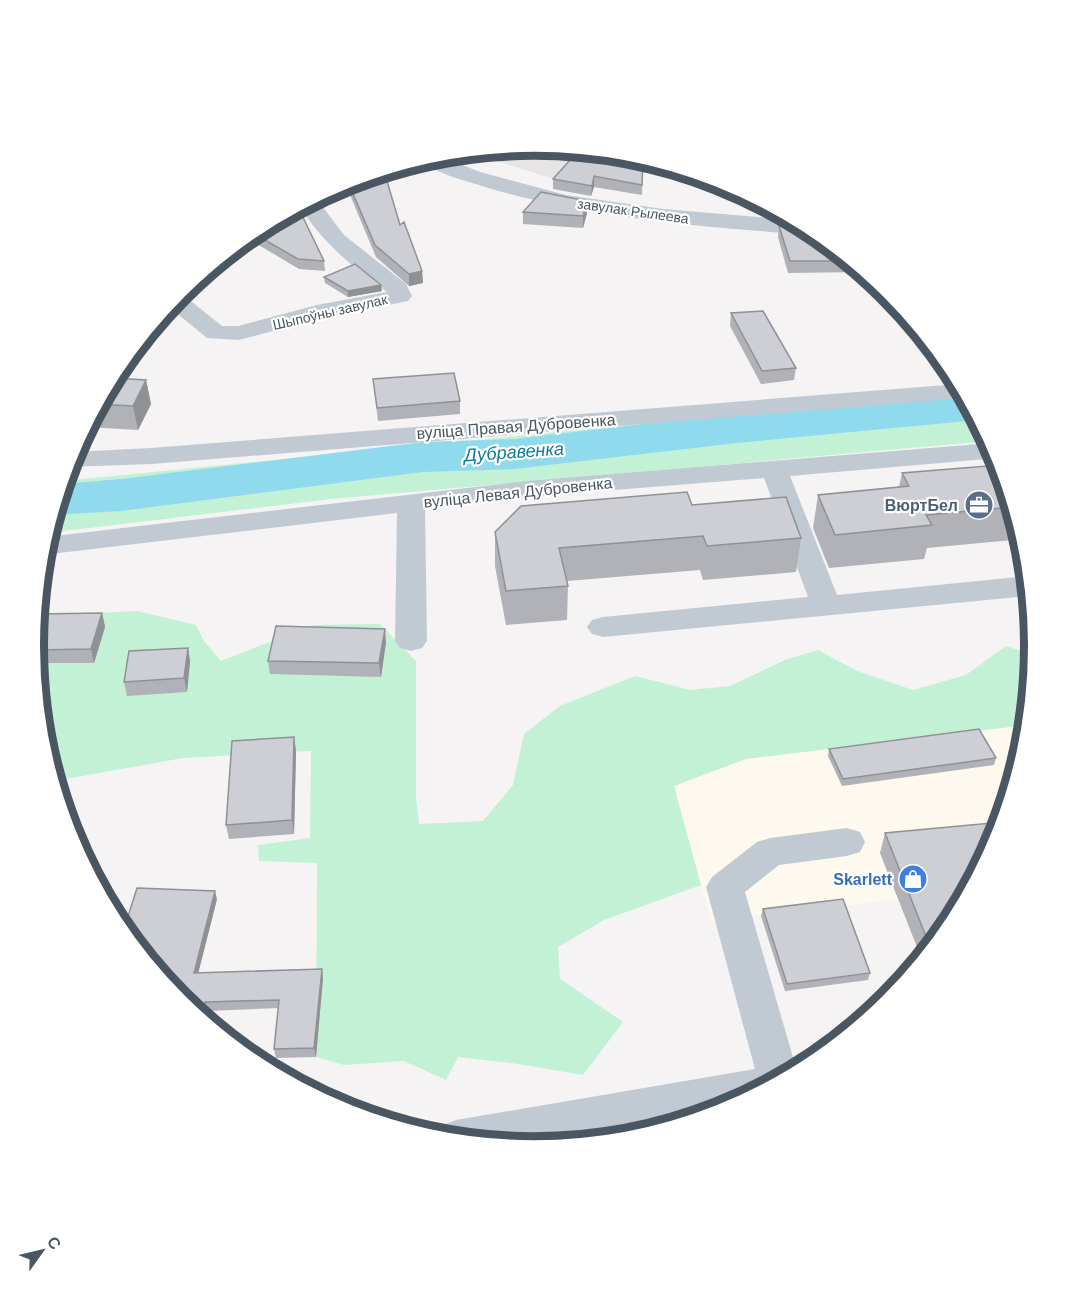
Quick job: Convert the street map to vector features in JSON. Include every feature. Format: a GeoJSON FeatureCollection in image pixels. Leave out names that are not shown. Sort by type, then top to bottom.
{"type":"FeatureCollection","features":[{"type":"Feature","properties":{"kind":"street","name":"завулак Рылеева"},"geometry":{"type":"LineString","coordinates":[[441,165],[457,172],[525,192],[582,205],[668,218],[786,226]]}},
{"type":"Feature","properties":{"kind":"street","name":"Шыпоўны завулак"},"geometry":{"type":"LineString","coordinates":[[182,305],[216,333],[239,333],[317,312],[379,302],[400,296],[398,289],[345,251],[319,222],[312,210]]}},
{"type":"Feature","properties":{"kind":"street","name":"вуліца Правая Дубровенка"},"geometry":{"type":"LineString","coordinates":[[81,459],[151,456],[953,392]]}},
{"type":"Feature","properties":{"kind":"street","name":"вуліца Левая Дубровенка"},"geometry":{"type":"LineString","coordinates":[[54,545],[527,489],[984,452]]}},
{"type":"Feature","properties":{"kind":"street"},"geometry":{"type":"LineString","coordinates":[[774,469],[826,605]]}},
{"type":"Feature","properties":{"kind":"street"},"geometry":{"type":"LineString","coordinates":[[411,503],[411,641]]}},
{"type":"Feature","properties":{"kind":"street"},"geometry":{"type":"LineString","coordinates":[[603,627],[1020,587]]}},
{"type":"Feature","properties":{"kind":"street"},"geometry":{"type":"LineString","coordinates":[[777,1072],[725,887],[770,852],[847,842]]}},
{"type":"Feature","properties":{"kind":"street"},"geometry":{"type":"LineString","coordinates":[[496,1135],[742,1090]]}},
{"type":"Feature","properties":{"kind":"shaded area"},"geometry":{"type":"Polygon","coordinates":[[[566,157],[630,165],[663,173],[635,173],[567,183],[488,158],[566,157]]]}},
{"type":"Feature","properties":{"kind":"shaded area"},"geometry":{"type":"Polygon","coordinates":[[[1018,726],[1008,773],[987,834],[959,892],[918,951],[897,899],[711,921],[674,786],[746,759],[1018,726]]]}},
{"type":"Feature","properties":{"kind":"green space"},"geometry":{"type":"Polygon","coordinates":[[[956,396],[979,442],[331,499],[57,532],[73,480],[587,429],[956,396]]]}},
{"type":"Feature","properties":{"kind":"green space"},"geometry":{"type":"Polygon","coordinates":[[[137,611],[196,625],[204,641],[221,661],[313,625],[380,624],[416,661],[416,797],[419,824],[483,821],[513,785],[524,734],[560,706],[635,676],[690,690],[730,686],[785,660],[818,650],[857,671],[913,690],[966,675],[1006,646],[1024,652],[1023,679],[1018,726],[746,759],[674,786],[701,885],[604,920],[558,947],[560,979],[623,1022],[583,1075],[458,1057],[446,1080],[404,1061],[344,1065],[316,1057],[317,863],[259,861],[258,845],[310,838],[311,751],[183,758],[62,780],[48,711],[44,638],[77,614],[137,611]]]}},
{"type":"Feature","properties":{"kind":"building"},"geometry":{"type":"Polygon","coordinates":[[[572,158],[643,168],[642,185],[594,176],[592,186],[553,179],[572,158]]]}},
{"type":"Feature","properties":{"kind":"building"},"geometry":{"type":"Polygon","coordinates":[[[386,179],[400,225],[404,222],[422,271],[409,274],[375,245],[352,191],[386,179]]]}},
{"type":"Feature","properties":{"kind":"building"},"geometry":{"type":"Polygon","coordinates":[[[541,192],[587,201],[583,216],[523,212],[541,192]]]}},
{"type":"Feature","properties":{"kind":"building"},"geometry":{"type":"Polygon","coordinates":[[[302,215],[324,261],[298,259],[262,238],[278,232],[277,230],[302,215]]]}},
{"type":"Feature","properties":{"kind":"building"},"geometry":{"type":"Polygon","coordinates":[[[779,226],[786,226],[838,261],[790,261],[779,226]]]}},
{"type":"Feature","properties":{"kind":"building"},"geometry":{"type":"Polygon","coordinates":[[[355,264],[381,285],[348,291],[324,277],[355,264]]]}},
{"type":"Feature","properties":{"kind":"building"},"geometry":{"type":"Polygon","coordinates":[[[763,311],[796,368],[762,371],[731,313],[763,311]]]}},
{"type":"Feature","properties":{"kind":"building"},"geometry":{"type":"Polygon","coordinates":[[[454,373],[460,401],[377,408],[373,379],[454,373]]]}},
{"type":"Feature","properties":{"kind":"building"},"geometry":{"type":"Polygon","coordinates":[[[123,379],[146,380],[133,406],[107,405],[123,379]]]}},
{"type":"Feature","properties":{"kind":"building"},"geometry":{"type":"Polygon","coordinates":[[[990,466],[1004,508],[926,515],[932,525],[835,535],[818,495],[909,486],[902,473],[990,466]]]}},
{"type":"Feature","properties":{"kind":"building"},"geometry":{"type":"Polygon","coordinates":[[[687,492],[692,505],[786,497],[801,538],[707,546],[703,536],[559,548],[568,586],[506,591],[495,532],[521,506],[687,492]]]}},
{"type":"Feature","properties":{"kind":"building"},"geometry":{"type":"Polygon","coordinates":[[[102,613],[91,649],[44,650],[45,614],[102,613]]]}},
{"type":"Feature","properties":{"kind":"building"},"geometry":{"type":"Polygon","coordinates":[[[276,626],[385,629],[379,663],[268,661],[276,626]]]}},
{"type":"Feature","properties":{"kind":"building"},"geometry":{"type":"Polygon","coordinates":[[[188,648],[184,678],[124,682],[129,651],[188,648]]]}},
{"type":"Feature","properties":{"kind":"building"},"geometry":{"type":"Polygon","coordinates":[[[979,729],[996,758],[843,779],[829,749],[979,729]]]}},
{"type":"Feature","properties":{"kind":"building"},"geometry":{"type":"Polygon","coordinates":[[[294,737],[292,820],[226,825],[232,741],[294,737]]]}},
{"type":"Feature","properties":{"kind":"building"},"geometry":{"type":"Polygon","coordinates":[[[991,823],[959,892],[927,939],[885,833],[991,823]]]}},
{"type":"Feature","properties":{"kind":"building"},"geometry":{"type":"Polygon","coordinates":[[[137,888],[215,891],[194,973],[322,969],[314,1048],[274,1049],[279,1000],[205,1002],[203,1008],[165,970],[127,920],[137,888]]]}},
{"type":"Feature","properties":{"kind":"building"},"geometry":{"type":"Polygon","coordinates":[[[843,899],[870,973],[787,984],[763,909],[843,899]]]}},
{"type":"Feature","properties":{"kind":"waterway","name":"Дубравенка"},"geometry":{"type":"LineString","coordinates":[[67,499],[121,495],[423,457],[514,454],[737,428],[962,408]]}},
{"type":"Feature","properties":{"kind":"place","name":"ВюртБел"},"geometry":{"type":"Point","coordinates":[979,505]}},
{"type":"Feature","properties":{"kind":"place","name":"Skarlett"},"geometry":{"type":"Point","coordinates":[913,879]}}]}
